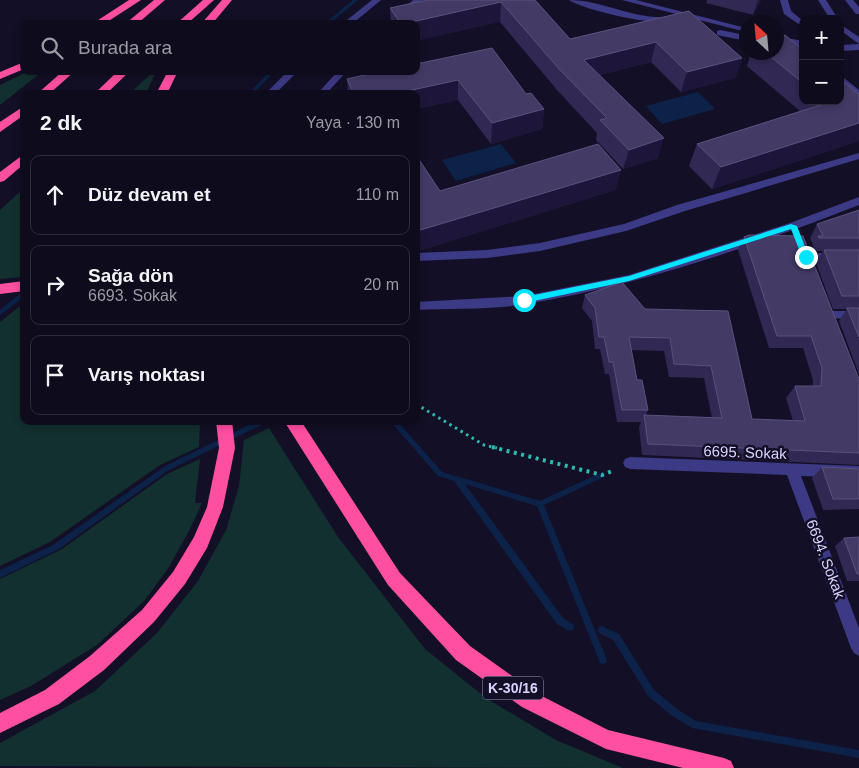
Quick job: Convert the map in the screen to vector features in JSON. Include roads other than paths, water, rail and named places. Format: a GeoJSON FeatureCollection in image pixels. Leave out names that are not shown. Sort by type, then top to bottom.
{"type":"FeatureCollection","features":[{"type":"Feature","properties":{"kind":"highway"},"geometry":{"type":"LineString","coordinates":[[104,20],[136,0]]}},
{"type":"Feature","properties":{"kind":"highway"},"geometry":{"type":"LineString","coordinates":[[135,20],[160,0]]}},
{"type":"Feature","properties":{"kind":"highway"},"geometry":{"type":"LineString","coordinates":[[186,20],[209,0]]}},
{"type":"Feature","properties":{"kind":"highway"},"geometry":{"type":"LineString","coordinates":[[210,20],[227,0]]}},
{"type":"Feature","properties":{"kind":"highway"},"geometry":{"type":"LineString","coordinates":[[0,76],[20,67]]}},
{"type":"Feature","properties":{"kind":"highway"},"geometry":{"type":"LineString","coordinates":[[47,90],[65,75]]}},
{"type":"Feature","properties":{"kind":"highway"},"geometry":{"type":"LineString","coordinates":[[104,90],[121,75]]}},
{"type":"Feature","properties":{"kind":"highway"},"geometry":{"type":"LineString","coordinates":[[162,90],[170,75]]}},
{"type":"Feature","properties":{"kind":"highway"},"geometry":{"type":"LineString","coordinates":[[0,128],[20,112]]}},
{"type":"Feature","properties":{"kind":"highway"},"geometry":{"type":"LineString","coordinates":[[0,178],[20,161]]}},
{"type":"Feature","properties":{"kind":"highway"},"geometry":{"type":"LineString","coordinates":[[0,289],[20,286]]}},
{"type":"Feature","properties":{"kind":"highway"},"geometry":{"type":"LineString","coordinates":[[0,723],[52,696],[97,663],[148,616],[180,578],[201,542],[215,507],[228,448],[225,425]]}},
{"type":"Feature","properties":{"kind":"highway","name":"K-30/16"},"geometry":{"type":"LineString","coordinates":[[295,425],[394,579],[463,652],[529,700],[606,739],[724,768]]}},
{"type":"Feature","properties":{"kind":"street"},"geometry":{"type":"LineString","coordinates":[[351,20],[377,0]]}},
{"type":"Feature","properties":{"kind":"street"},"geometry":{"type":"LineString","coordinates":[[395,20],[418,0]]}},
{"type":"Feature","properties":{"kind":"street"},"geometry":{"type":"LineString","coordinates":[[572,0],[658,22],[688,16]]}},
{"type":"Feature","properties":{"kind":"street"},"geometry":{"type":"LineString","coordinates":[[626,0],[739,28]]}},
{"type":"Feature","properties":{"kind":"street"},"geometry":{"type":"LineString","coordinates":[[784,0],[787,12],[799,22]]}},
{"type":"Feature","properties":{"kind":"street"},"geometry":{"type":"LineString","coordinates":[[822,0],[831,15]]}},
{"type":"Feature","properties":{"kind":"street"},"geometry":{"type":"LineString","coordinates":[[849,0],[859,12]]}},
{"type":"Feature","properties":{"kind":"street"},"geometry":{"type":"LineString","coordinates":[[844,29],[859,42]]}},
{"type":"Feature","properties":{"kind":"street"},"geometry":{"type":"LineString","coordinates":[[720,33],[739,37]]}},
{"type":"Feature","properties":{"kind":"street"},"geometry":{"type":"LineString","coordinates":[[784,40],[799,43]]}},
{"type":"Feature","properties":{"kind":"street"},"geometry":{"type":"LineString","coordinates":[[784,47],[799,51]]}},
{"type":"Feature","properties":{"kind":"street"},"geometry":{"type":"LineString","coordinates":[[844,48],[859,47]]}},
{"type":"Feature","properties":{"kind":"street"},"geometry":{"type":"LineString","coordinates":[[273,90],[290,75]]}},
{"type":"Feature","properties":{"kind":"street"},"geometry":{"type":"LineString","coordinates":[[325,90],[339,75]]}},
{"type":"Feature","properties":{"kind":"street"},"geometry":{"type":"LineString","coordinates":[[844,82],[859,95]]}},
{"type":"Feature","properties":{"kind":"street"},"geometry":{"type":"LineString","coordinates":[[420,257],[487,254],[540,247],[626,227],[681,208],[859,156]]}},
{"type":"Feature","properties":{"kind":"street"},"geometry":{"type":"LineString","coordinates":[[420,306],[524,300],[629,278],[795,230],[859,201]]}},
{"type":"Feature","properties":{"kind":"street"},"geometry":{"type":"LineString","coordinates":[[806,258],[859,256]]}},
{"type":"Feature","properties":{"kind":"street"},"geometry":{"type":"LineString","coordinates":[[834,331],[826,310],[859,315]]}},
{"type":"Feature","properties":{"kind":"street","name":"6695. Sokak"},"geometry":{"type":"LineString","coordinates":[[630,464],[859,472]]}},
{"type":"Feature","properties":{"kind":"street","name":"6694. Sokak"},"geometry":{"type":"LineString","coordinates":[[792,470],[859,648]]}},
{"type":"Feature","properties":{"kind":"water"},"geometry":{"type":"Polygon","coordinates":[[[698,92],[715,109],[662,124],[646,106],[698,92]]]}},
{"type":"Feature","properties":{"kind":"water"},"geometry":{"type":"Polygon","coordinates":[[[501,144],[516,163],[456,181],[442,160],[501,144]]]}},
{"type":"Feature","properties":{"kind":"waterway"},"geometry":{"type":"LineString","coordinates":[[331,20],[356,0]]}},
{"type":"Feature","properties":{"kind":"waterway"},"geometry":{"type":"LineString","coordinates":[[254,90],[269,75]]}},
{"type":"Feature","properties":{"kind":"waterway"},"geometry":{"type":"LineString","coordinates":[[0,313],[20,297]]}},
{"type":"Feature","properties":{"kind":"waterway"},"geometry":{"type":"LineString","coordinates":[[0,574],[56,547],[167,468],[256,425]]}},
{"type":"Feature","properties":{"kind":"waterway"},"geometry":{"type":"LineString","coordinates":[[397,425],[440,474],[457,479]]}},
{"type":"Feature","properties":{"kind":"waterway"},"geometry":{"type":"LineString","coordinates":[[540,504],[602,475]]}},
{"type":"Feature","properties":{"kind":"waterway"},"geometry":{"type":"LineString","coordinates":[[457,479],[540,504]]}},
{"type":"Feature","properties":{"kind":"waterway"},"geometry":{"type":"LineString","coordinates":[[457,479],[560,621],[570,627]]}},
{"type":"Feature","properties":{"kind":"waterway"},"geometry":{"type":"LineString","coordinates":[[540,504],[603,660]]}},
{"type":"Feature","properties":{"kind":"waterway"},"geometry":{"type":"LineString","coordinates":[[602,630],[616,637],[651,693],[674,712],[695,725],[859,754]]}}]}
